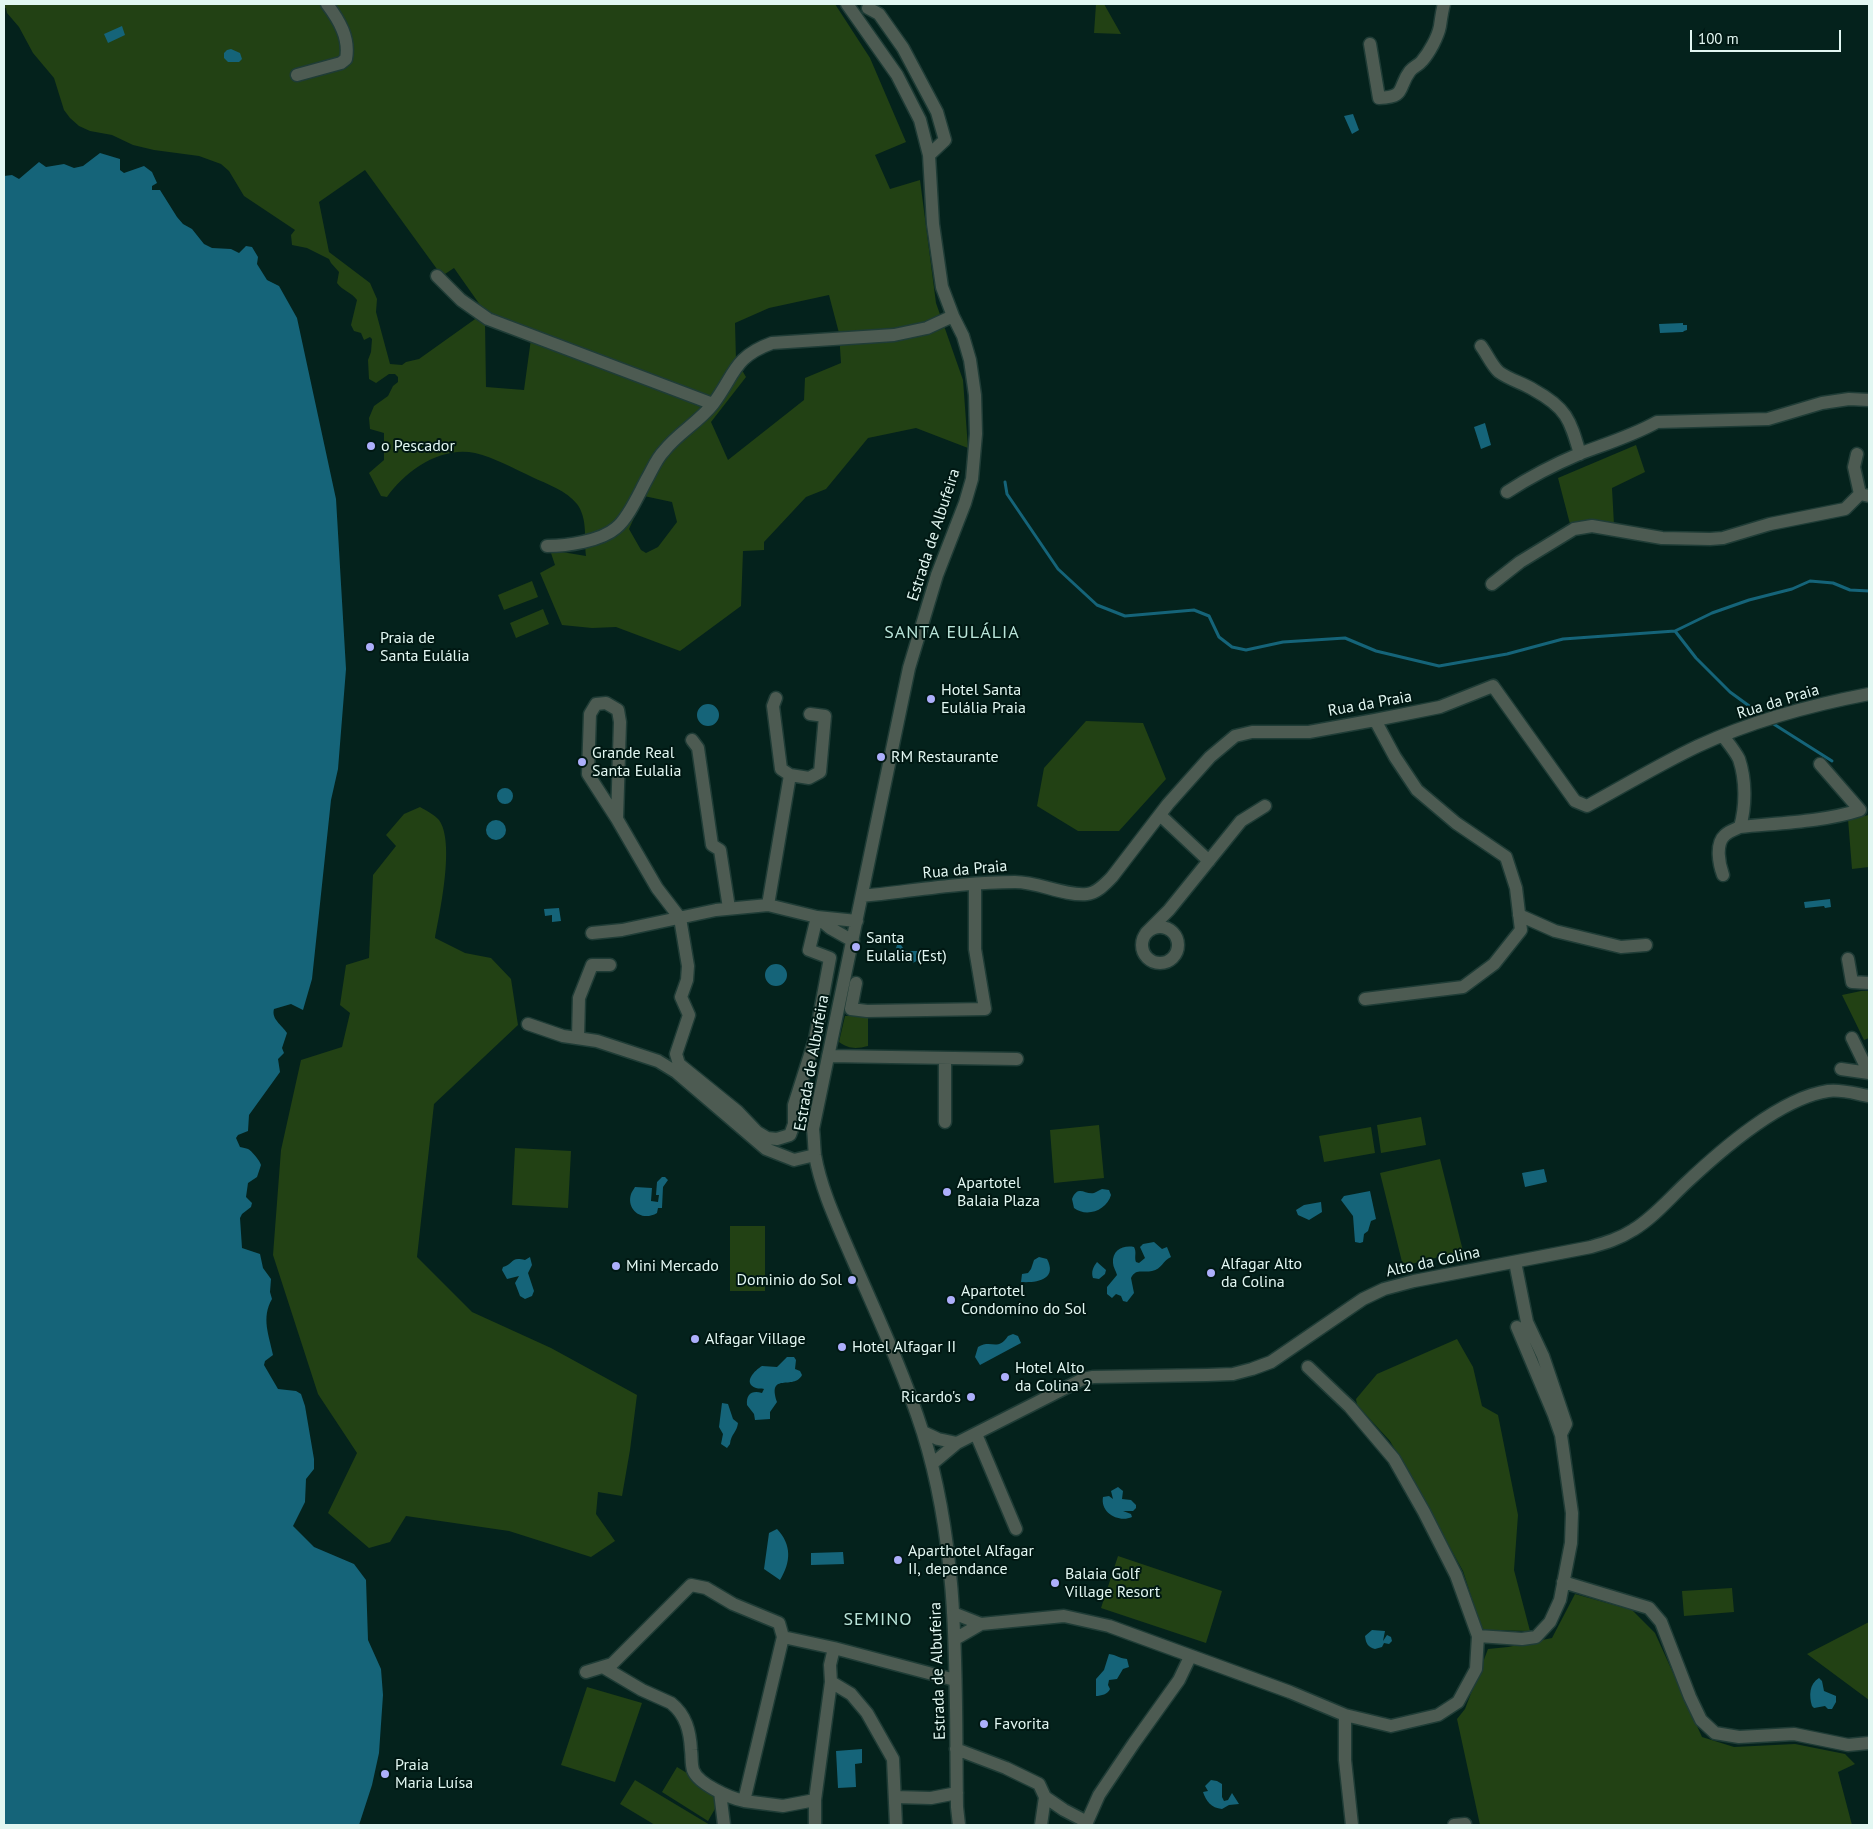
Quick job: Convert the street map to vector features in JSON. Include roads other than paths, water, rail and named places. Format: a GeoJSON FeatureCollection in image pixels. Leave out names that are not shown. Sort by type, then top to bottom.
{"type":"FeatureCollection","features":[{"type":"Feature","properties":{"kind":"street"},"geometry":{"type":"LineString","coordinates":[[297,75],[341,63],[346,58],[348,47],[346,37],[328,4]]}},
{"type":"Feature","properties":{"kind":"street","name":"Estrada de Albufeira"},"geometry":{"type":"LineString","coordinates":[[847,4],[897,75],[909,95],[920,120],[929,155],[936,255],[942,287],[963,336],[970,360],[975,394],[976,423],[972,479],[965,503],[937,575],[909,668],[813,1129],[815,1155],[821,1179],[841,1232],[891,1347],[923,1432],[932,1464],[946,1534],[951,1571],[955,1639],[959,1825]]}},
{"type":"Feature","properties":{"kind":"street"},"geometry":{"type":"LineString","coordinates":[[1370,44],[1378,98],[1391,98],[1401,91],[1410,70],[1422,61],[1431,47],[1440,29],[1444,4]]}},
{"type":"Feature","properties":{"kind":"street"},"geometry":{"type":"LineString","coordinates":[[868,8],[878,14],[904,48],[937,112],[945,140],[929,155]]}},
{"type":"Feature","properties":{"kind":"street"},"geometry":{"type":"LineString","coordinates":[[437,276],[461,300],[488,318],[713,404]]}},
{"type":"Feature","properties":{"kind":"street"},"geometry":{"type":"LineString","coordinates":[[547,546],[575,543],[606,535],[617,528],[662,452],[675,437],[692,425],[713,404],[737,366],[755,349],[772,343],[894,335],[927,328],[953,316]]}},
{"type":"Feature","properties":{"kind":"street"},"geometry":{"type":"LineString","coordinates":[[1481,346],[1498,371],[1515,382],[1534,390],[1565,414],[1572,424],[1580,454]]}},
{"type":"Feature","properties":{"kind":"street"},"geometry":{"type":"LineString","coordinates":[[1507,492],[1538,472],[1636,433],[1657,422],[1768,419],[1822,403],[1849,399],[1869,400]]}},
{"type":"Feature","properties":{"kind":"street"},"geometry":{"type":"LineString","coordinates":[[1492,584],[1520,562],[1574,529],[1592,526],[1662,538],[1710,539],[1723,538],[1770,524],[1845,510],[1864,495],[1854,467],[1858,454]]}},
{"type":"Feature","properties":{"kind":"street","name":"Rua da Praia"},"geometry":{"type":"LineString","coordinates":[[862,896],[975,884],[1018,882],[1089,894],[1102,887],[1112,877],[1160,815],[1210,757],[1235,736],[1252,732],[1309,732],[1375,720],[1440,707],[1493,686],[1575,801],[1587,806],[1698,746],[1723,736],[1767,720],[1869,694]]}},
{"type":"Feature","properties":{"kind":"street"},"geometry":{"type":"LineString","coordinates":[[776,698],[773,706],[781,769],[790,776],[809,778],[820,772],[826,716],[810,714]]}},
{"type":"Feature","properties":{"kind":"street"},"geometry":{"type":"LineString","coordinates":[[617,818],[620,722],[618,710],[606,703],[596,704],[590,714],[588,774],[617,818],[657,888],[680,918],[688,966],[687,980],[681,997],[689,1015],[676,1054],[679,1064],[737,1111],[757,1132],[767,1138],[778,1139],[790,1135],[794,1124],[794,1105],[815,1039],[830,958],[810,950],[817,917]]}},
{"type":"Feature","properties":{"kind":"street"},"geometry":{"type":"LineString","coordinates":[[1365,999],[1463,987],[1494,964],[1521,930],[1516,888],[1506,857],[1456,823],[1417,790],[1395,757],[1375,720]]}},
{"type":"Feature","properties":{"kind":"street"},"geometry":{"type":"LineString","coordinates":[[1723,736],[1739,760],[1744,789],[1744,811],[1740,827]]}},
{"type":"Feature","properties":{"kind":"street"},"geometry":{"type":"LineString","coordinates":[[692,740],[698,748],[712,845],[720,850],[723,909]]}},
{"type":"Feature","properties":{"kind":"street"},"geometry":{"type":"LineString","coordinates":[[1723,875],[1720,866],[1719,849],[1724,835],[1740,827],[1813,819],[1848,814],[1860,810],[1820,764]]}},
{"type":"Feature","properties":{"kind":"street"},"geometry":{"type":"LineString","coordinates":[[768,905],[790,776]]}},
{"type":"Feature","properties":{"kind":"street"},"geometry":{"type":"LineString","coordinates":[[1146,933],[1158,927],[1170,930],[1175,934],[1178,948],[1175,957],[1164,964],[1152,962],[1144,955],[1142,943],[1146,933],[1169,910],[1241,821],[1265,806]]}},
{"type":"Feature","properties":{"kind":"street"},"geometry":{"type":"LineString","coordinates":[[1160,815],[1208,861]]}},
{"type":"Feature","properties":{"kind":"street"},"geometry":{"type":"LineString","coordinates":[[856,983],[851,1008],[867,1011],[985,1009],[975,950],[975,884]]}},
{"type":"Feature","properties":{"kind":"street"},"geometry":{"type":"LineString","coordinates":[[592,933],[622,930],[723,909],[768,905],[817,917],[857,921]]}},
{"type":"Feature","properties":{"kind":"street"},"geometry":{"type":"LineString","coordinates":[[672,906],[723,909]]}},
{"type":"Feature","properties":{"kind":"street"},"geometry":{"type":"LineString","coordinates":[[664,921],[672,906]]}},
{"type":"Feature","properties":{"kind":"street"},"geometry":{"type":"LineString","coordinates":[[1169,910],[1167,921],[1170,930]]}},
{"type":"Feature","properties":{"kind":"street"},"geometry":{"type":"LineString","coordinates":[[1520,915],[1555,931],[1620,947],[1646,945]]}},
{"type":"Feature","properties":{"kind":"street"},"geometry":{"type":"LineString","coordinates":[[817,917],[830,928],[853,941]]}},
{"type":"Feature","properties":{"kind":"street"},"geometry":{"type":"LineString","coordinates":[[1848,959],[1852,982],[1869,983]]}},
{"type":"Feature","properties":{"kind":"street"},"geometry":{"type":"LineString","coordinates":[[578,1038],[579,998],[592,965],[610,964]]}},
{"type":"Feature","properties":{"kind":"street"},"geometry":{"type":"LineString","coordinates":[[528,1024],[563,1036],[597,1041],[658,1061],[676,1072],[766,1150],[794,1160],[815,1155]]}},
{"type":"Feature","properties":{"kind":"street"},"geometry":{"type":"LineString","coordinates":[[1852,1038],[1869,1073]]}},
{"type":"Feature","properties":{"kind":"street"},"geometry":{"type":"LineString","coordinates":[[828,1056],[1017,1059]]}},
{"type":"Feature","properties":{"kind":"street"},"geometry":{"type":"LineString","coordinates":[[945,1059],[945,1122]]}},
{"type":"Feature","properties":{"kind":"street"},"geometry":{"type":"LineString","coordinates":[[1842,1069],[1869,1073]]}},
{"type":"Feature","properties":{"kind":"street","name":"Alto da Colina"},"geometry":{"type":"LineString","coordinates":[[932,1464],[958,1444],[1083,1379],[1092,1377],[1234,1374],[1271,1362],[1363,1299],[1384,1289],[1414,1281],[1590,1248],[1615,1240],[1634,1230],[1745,1133],[1795,1101],[1812,1094],[1830,1090],[1869,1096]]}},
{"type":"Feature","properties":{"kind":"street"},"geometry":{"type":"LineString","coordinates":[[1515,1262],[1522,1305],[1527,1322],[1542,1356],[1566,1424],[1561,1436]]}},
{"type":"Feature","properties":{"kind":"street"},"geometry":{"type":"LineString","coordinates":[[1478,1636],[1522,1639],[1536,1637],[1550,1622],[1560,1600],[1571,1543],[1572,1514],[1561,1436],[1517,1327]]}},
{"type":"Feature","properties":{"kind":"street"},"geometry":{"type":"LineString","coordinates":[[955,1639],[981,1624],[1064,1616],[1109,1626],[1290,1692],[1345,1715],[1391,1726],[1438,1715],[1458,1702],[1476,1669],[1478,1636],[1456,1575],[1394,1459],[1350,1407],[1308,1367]]}},
{"type":"Feature","properties":{"kind":"street"},"geometry":{"type":"LineString","coordinates":[[923,1432],[938,1440],[958,1444]]}},
{"type":"Feature","properties":{"kind":"street"},"geometry":{"type":"LineString","coordinates":[[976,1434],[1016,1529]]}},
{"type":"Feature","properties":{"kind":"street"},"geometry":{"type":"LineString","coordinates":[[1563,1582],[1649,1608],[1661,1622],[1701,1720],[1715,1733],[1739,1737],[1794,1734],[1848,1745],[1869,1742]]}},
{"type":"Feature","properties":{"kind":"street"},"geometry":{"type":"LineString","coordinates":[[586,1672],[612,1664],[691,1584],[706,1588],[733,1604],[778,1623],[783,1636],[744,1801]]}},
{"type":"Feature","properties":{"kind":"street"},"geometry":{"type":"LineString","coordinates":[[953,1614],[981,1624]]}},
{"type":"Feature","properties":{"kind":"street"},"geometry":{"type":"LineString","coordinates":[[783,1636],[955,1680]]}},
{"type":"Feature","properties":{"kind":"street"},"geometry":{"type":"LineString","coordinates":[[815,1825],[815,1800],[831,1682],[830,1665],[834,1648]]}},
{"type":"Feature","properties":{"kind":"street"},"geometry":{"type":"LineString","coordinates":[[956,1749],[1006,1768],[1038,1784],[1045,1797],[1087,1822],[1099,1795],[1134,1742],[1179,1680],[1190,1657]]}},
{"type":"Feature","properties":{"kind":"street"},"geometry":{"type":"LineString","coordinates":[[603,1667],[621,1679],[671,1702],[677,1708],[682,1714],[688,1730],[694,1773],[720,1792],[730,1798],[783,1806],[815,1800]]}},
{"type":"Feature","properties":{"kind":"street"},"geometry":{"type":"LineString","coordinates":[[831,1682],[851,1694],[868,1713],[893,1759],[896,1825]]}},
{"type":"Feature","properties":{"kind":"street"},"geometry":{"type":"LineString","coordinates":[[1345,1715],[1345,1760],[1352,1825]]}},
{"type":"Feature","properties":{"kind":"street"},"geometry":{"type":"LineString","coordinates":[[720,1792],[724,1825]]}},
{"type":"Feature","properties":{"kind":"street"},"geometry":{"type":"LineString","coordinates":[[895,1797],[932,1798],[957,1793]]}},
{"type":"Feature","properties":{"kind":"street"},"geometry":{"type":"LineString","coordinates":[[1040,1825],[1045,1797]]}},
{"type":"Feature","properties":{"kind":"water"},"geometry":{"type":"Polygon","coordinates":[[[122,26],[125,35],[108,43],[104,34],[122,26]]]}},
{"type":"Feature","properties":{"kind":"water"},"geometry":{"type":"Polygon","coordinates":[[[231,49],[240,53],[242,59],[239,62],[228,62],[224,58],[224,53],[231,49]]]}},
{"type":"Feature","properties":{"kind":"water"},"geometry":{"type":"Polygon","coordinates":[[[1353,114],[1359,130],[1352,134],[1344,116],[1353,114]]]}},
{"type":"Feature","properties":{"kind":"water"},"geometry":{"type":"Polygon","coordinates":[[[100,153],[120,159],[120,170],[124,173],[144,166],[152,172],[157,183],[152,186],[152,190],[160,190],[177,217],[183,224],[192,229],[204,244],[212,248],[231,249],[239,253],[246,246],[252,247],[258,257],[257,264],[267,280],[279,286],[297,318],[336,499],[346,669],[338,769],[331,800],[312,979],[303,1010],[291,1004],[274,1009],[275,1019],[287,1033],[282,1048],[284,1053],[278,1059],[280,1072],[249,1115],[248,1131],[238,1135],[236,1138],[240,1147],[250,1150],[261,1165],[257,1177],[248,1183],[246,1197],[252,1203],[251,1207],[240,1218],[242,1248],[260,1254],[263,1268],[271,1279],[270,1292],[272,1299],[266,1320],[273,1355],[265,1361],[264,1365],[278,1389],[296,1391],[301,1394],[305,1406],[314,1459],[314,1469],[306,1479],[305,1502],[293,1526],[314,1547],[354,1564],[366,1580],[368,1640],[381,1669],[383,1695],[379,1753],[372,1785],[359,1825],[4,1825],[4,176],[12,175],[19,179],[39,162],[46,167],[64,164],[74,168],[83,166],[100,153]]]}},
{"type":"Feature","properties":{"kind":"water"},"geometry":{"type":"Polygon","coordinates":[[[1683,323],[1683,325],[1687,325],[1687,330],[1683,332],[1660,333],[1659,324],[1683,323]]]}},
{"type":"Feature","properties":{"kind":"water"},"geometry":{"type":"Polygon","coordinates":[[[1485,423],[1491,445],[1481,449],[1474,427],[1485,423]]]}},
{"type":"Feature","properties":{"kind":"water"},"geometry":{"type":"Polygon","coordinates":[[[708,704],[716,707],[719,715],[716,723],[708,726],[700,723],[697,715],[700,707],[708,704]]]}},
{"type":"Feature","properties":{"kind":"water"},"geometry":{"type":"Polygon","coordinates":[[[505,788],[513,796],[505,804],[497,796],[505,788]]]}},
{"type":"Feature","properties":{"kind":"water"},"geometry":{"type":"Polygon","coordinates":[[[496,820],[503,823],[506,830],[503,837],[496,840],[489,837],[486,830],[489,823],[496,820]]]}},
{"type":"Feature","properties":{"kind":"water"},"geometry":{"type":"Polygon","coordinates":[[[1830,899],[1831,907],[1805,908],[1804,902],[1830,899]]]}},
{"type":"Feature","properties":{"kind":"water"},"geometry":{"type":"Polygon","coordinates":[[[559,908],[561,921],[552,922],[552,915],[545,916],[544,909],[559,908]]]}},
{"type":"Feature","properties":{"kind":"water"},"geometry":{"type":"Polygon","coordinates":[[[897,945],[901,945],[905,951],[918,951],[920,953],[918,960],[911,963],[901,960],[895,951],[897,945]]]}},
{"type":"Feature","properties":{"kind":"water"},"geometry":{"type":"Polygon","coordinates":[[[776,964],[784,967],[787,975],[784,983],[776,986],[768,983],[765,975],[768,967],[776,964]]]}},
{"type":"Feature","properties":{"kind":"water"},"geometry":{"type":"Polygon","coordinates":[[[1544,1169],[1547,1182],[1525,1187],[1522,1173],[1544,1169]]]}},
{"type":"Feature","properties":{"kind":"water"},"geometry":{"type":"Polygon","coordinates":[[[662,1177],[668,1180],[663,1187],[662,1208],[658,1208],[657,1213],[646,1216],[636,1213],[630,1200],[635,1187],[652,1188],[651,1201],[658,1202],[659,1195],[656,1195],[657,1182],[662,1177]]]}},
{"type":"Feature","properties":{"kind":"water"},"geometry":{"type":"Polygon","coordinates":[[[1102,1189],[1109,1190],[1111,1195],[1101,1208],[1096,1211],[1085,1212],[1074,1208],[1072,1199],[1077,1192],[1094,1193],[1102,1189]]]}},
{"type":"Feature","properties":{"kind":"water"},"geometry":{"type":"Polygon","coordinates":[[[1370,1191],[1376,1219],[1371,1221],[1368,1231],[1364,1234],[1363,1242],[1355,1242],[1353,1216],[1341,1200],[1344,1196],[1370,1191]]]}},
{"type":"Feature","properties":{"kind":"water"},"geometry":{"type":"Polygon","coordinates":[[[1321,1202],[1322,1212],[1309,1220],[1298,1215],[1296,1210],[1304,1205],[1321,1202]]]}},
{"type":"Feature","properties":{"kind":"water"},"geometry":{"type":"Polygon","coordinates":[[[1154,1242],[1162,1249],[1167,1247],[1171,1257],[1155,1270],[1137,1272],[1133,1275],[1131,1278],[1134,1293],[1127,1302],[1123,1301],[1121,1296],[1116,1294],[1112,1298],[1107,1294],[1107,1287],[1117,1275],[1113,1266],[1113,1258],[1116,1252],[1122,1248],[1134,1247],[1136,1262],[1139,1263],[1145,1258],[1140,1247],[1143,1244],[1154,1242]]]}},
{"type":"Feature","properties":{"kind":"water"},"geometry":{"type":"Polygon","coordinates":[[[530,1257],[532,1265],[528,1273],[534,1291],[532,1296],[525,1299],[520,1296],[515,1283],[519,1276],[507,1279],[502,1270],[503,1267],[514,1260],[525,1260],[530,1257]]]}},
{"type":"Feature","properties":{"kind":"water"},"geometry":{"type":"Polygon","coordinates":[[[1039,1257],[1047,1259],[1050,1266],[1048,1276],[1039,1281],[1021,1282],[1022,1274],[1028,1273],[1034,1260],[1039,1257]]]}},
{"type":"Feature","properties":{"kind":"water"},"geometry":{"type":"Polygon","coordinates":[[[1097,1262],[1106,1270],[1105,1274],[1099,1279],[1092,1276],[1097,1262]]]}},
{"type":"Feature","properties":{"kind":"water"},"geometry":{"type":"Polygon","coordinates":[[[1013,1334],[1018,1336],[1021,1343],[980,1365],[975,1357],[978,1347],[1001,1343],[1013,1334]]]}},
{"type":"Feature","properties":{"kind":"water"},"geometry":{"type":"Polygon","coordinates":[[[787,1357],[794,1357],[796,1360],[795,1369],[800,1371],[802,1375],[793,1382],[778,1384],[775,1393],[777,1402],[770,1412],[770,1419],[755,1420],[754,1414],[747,1405],[748,1398],[750,1394],[762,1393],[764,1389],[752,1386],[750,1383],[751,1377],[762,1366],[777,1367],[787,1357]]]}},
{"type":"Feature","properties":{"kind":"water"},"geometry":{"type":"Polygon","coordinates":[[[722,1403],[728,1404],[733,1419],[738,1423],[727,1448],[721,1444],[723,1434],[719,1427],[722,1403]]]}},
{"type":"Feature","properties":{"kind":"water"},"geometry":{"type":"Polygon","coordinates":[[[1118,1487],[1123,1491],[1122,1499],[1131,1500],[1136,1505],[1133,1511],[1123,1511],[1131,1514],[1132,1517],[1127,1519],[1116,1518],[1104,1508],[1103,1497],[1109,1496],[1113,1499],[1111,1491],[1118,1487]]]}},
{"type":"Feature","properties":{"kind":"water"},"geometry":{"type":"Polygon","coordinates":[[[777,1529],[785,1541],[788,1554],[786,1567],[780,1580],[764,1569],[769,1533],[777,1529]]]}},
{"type":"Feature","properties":{"kind":"water"},"geometry":{"type":"Polygon","coordinates":[[[843,1552],[844,1564],[811,1565],[811,1553],[843,1552]]]}},
{"type":"Feature","properties":{"kind":"water"},"geometry":{"type":"Polygon","coordinates":[[[1372,1630],[1385,1631],[1383,1641],[1387,1635],[1391,1637],[1392,1641],[1389,1644],[1384,1643],[1382,1647],[1375,1649],[1369,1646],[1365,1636],[1372,1630]]]}},
{"type":"Feature","properties":{"kind":"water"},"geometry":{"type":"Polygon","coordinates":[[[1109,1654],[1127,1659],[1129,1667],[1123,1669],[1117,1679],[1109,1680],[1108,1685],[1110,1689],[1108,1692],[1096,1696],[1096,1679],[1104,1670],[1109,1654]]]}},
{"type":"Feature","properties":{"kind":"water"},"geometry":{"type":"Polygon","coordinates":[[[1819,1678],[1822,1681],[1824,1691],[1836,1696],[1836,1702],[1832,1709],[1828,1709],[1825,1706],[1814,1708],[1812,1706],[1811,1690],[1813,1684],[1819,1678]]]}},
{"type":"Feature","properties":{"kind":"water"},"geometry":{"type":"Polygon","coordinates":[[[862,1749],[862,1763],[855,1764],[856,1787],[838,1788],[836,1751],[862,1749]]]}},
{"type":"Feature","properties":{"kind":"water"},"geometry":{"type":"Polygon","coordinates":[[[1211,1780],[1222,1784],[1222,1797],[1224,1801],[1228,1800],[1232,1793],[1239,1804],[1229,1805],[1222,1809],[1210,1804],[1203,1792],[1208,1791],[1205,1786],[1211,1780]]]}},
{"type":"Feature","properties":{"kind":"waterway"},"geometry":{"type":"LineString","coordinates":[[1005,482],[1007,494],[1058,569],[1097,605],[1125,616],[1194,610],[1209,616],[1219,637],[1232,647],[1246,650],[1283,642],[1345,638],[1376,651],[1439,666],[1507,654],[1563,639],[1675,631],[1696,658],[1730,692],[1763,716]]}},
{"type":"Feature","properties":{"kind":"waterway"},"geometry":{"type":"LineString","coordinates":[[1675,631],[1712,613],[1749,600],[1792,589],[1810,581],[1833,583],[1850,590],[1869,591]]}},
{"type":"Feature","properties":{"kind":"waterway"},"geometry":{"type":"LineString","coordinates":[[1772,723],[1832,761]]}},
{"type":"Feature","properties":{"kind":"place","name":"o Pescador"},"geometry":{"type":"Point","coordinates":[371,446]}},
{"type":"Feature","properties":{"kind":"place","name":"Praia de Santa Eulália"},"geometry":{"type":"Point","coordinates":[370,647]}},
{"type":"Feature","properties":{"kind":"place","name":"Hotel Santa Eulália Praia"},"geometry":{"type":"Point","coordinates":[931,699]}},
{"type":"Feature","properties":{"kind":"place","name":"RM Restaurante"},"geometry":{"type":"Point","coordinates":[881,757]}},
{"type":"Feature","properties":{"kind":"place","name":"Grande Real Santa Eulalia"},"geometry":{"type":"Point","coordinates":[582,762]}},
{"type":"Feature","properties":{"kind":"place","name":"Santa Eulalia (Est)"},"geometry":{"type":"Point","coordinates":[856,947]}},
{"type":"Feature","properties":{"kind":"place","name":"Apartotel Balaia Plaza"},"geometry":{"type":"Point","coordinates":[947,1192]}},
{"type":"Feature","properties":{"kind":"place","name":"Mini Mercado"},"geometry":{"type":"Point","coordinates":[616,1266]}},
{"type":"Feature","properties":{"kind":"place","name":"Alfagar Alto da Colina"},"geometry":{"type":"Point","coordinates":[1211,1273]}},
{"type":"Feature","properties":{"kind":"place","name":"Dominio do Sol"},"geometry":{"type":"Point","coordinates":[852,1280]}},
{"type":"Feature","properties":{"kind":"place","name":"Apartotel Condomíno do Sol"},"geometry":{"type":"Point","coordinates":[951,1300]}},
{"type":"Feature","properties":{"kind":"place","name":"Alfagar Village"},"geometry":{"type":"Point","coordinates":[695,1339]}},
{"type":"Feature","properties":{"kind":"place","name":"Hotel Alfagar II"},"geometry":{"type":"Point","coordinates":[842,1347]}},
{"type":"Feature","properties":{"kind":"place","name":"Hotel Alto da Colina 2"},"geometry":{"type":"Point","coordinates":[1005,1377]}},
{"type":"Feature","properties":{"kind":"place","name":"Ricardo's"},"geometry":{"type":"Point","coordinates":[971,1397]}},
{"type":"Feature","properties":{"kind":"place","name":"Aparthotel Alfagar II, dependance"},"geometry":{"type":"Point","coordinates":[898,1560]}},
{"type":"Feature","properties":{"kind":"place","name":"Balaia Golf Village Resort"},"geometry":{"type":"Point","coordinates":[1055,1583]}},
{"type":"Feature","properties":{"kind":"place","name":"Favorita"},"geometry":{"type":"Point","coordinates":[984,1724]}},
{"type":"Feature","properties":{"kind":"place","name":"Praia Maria Luísa"},"geometry":{"type":"Point","coordinates":[385,1774]}},
{"type":"Feature","properties":{"kind":"district","name":"SANTA EULÁLIA"},"geometry":{"type":"Point","coordinates":[952,633]}},
{"type":"Feature","properties":{"kind":"district","name":"SEMINO"},"geometry":{"type":"Point","coordinates":[878,1620]}}]}
